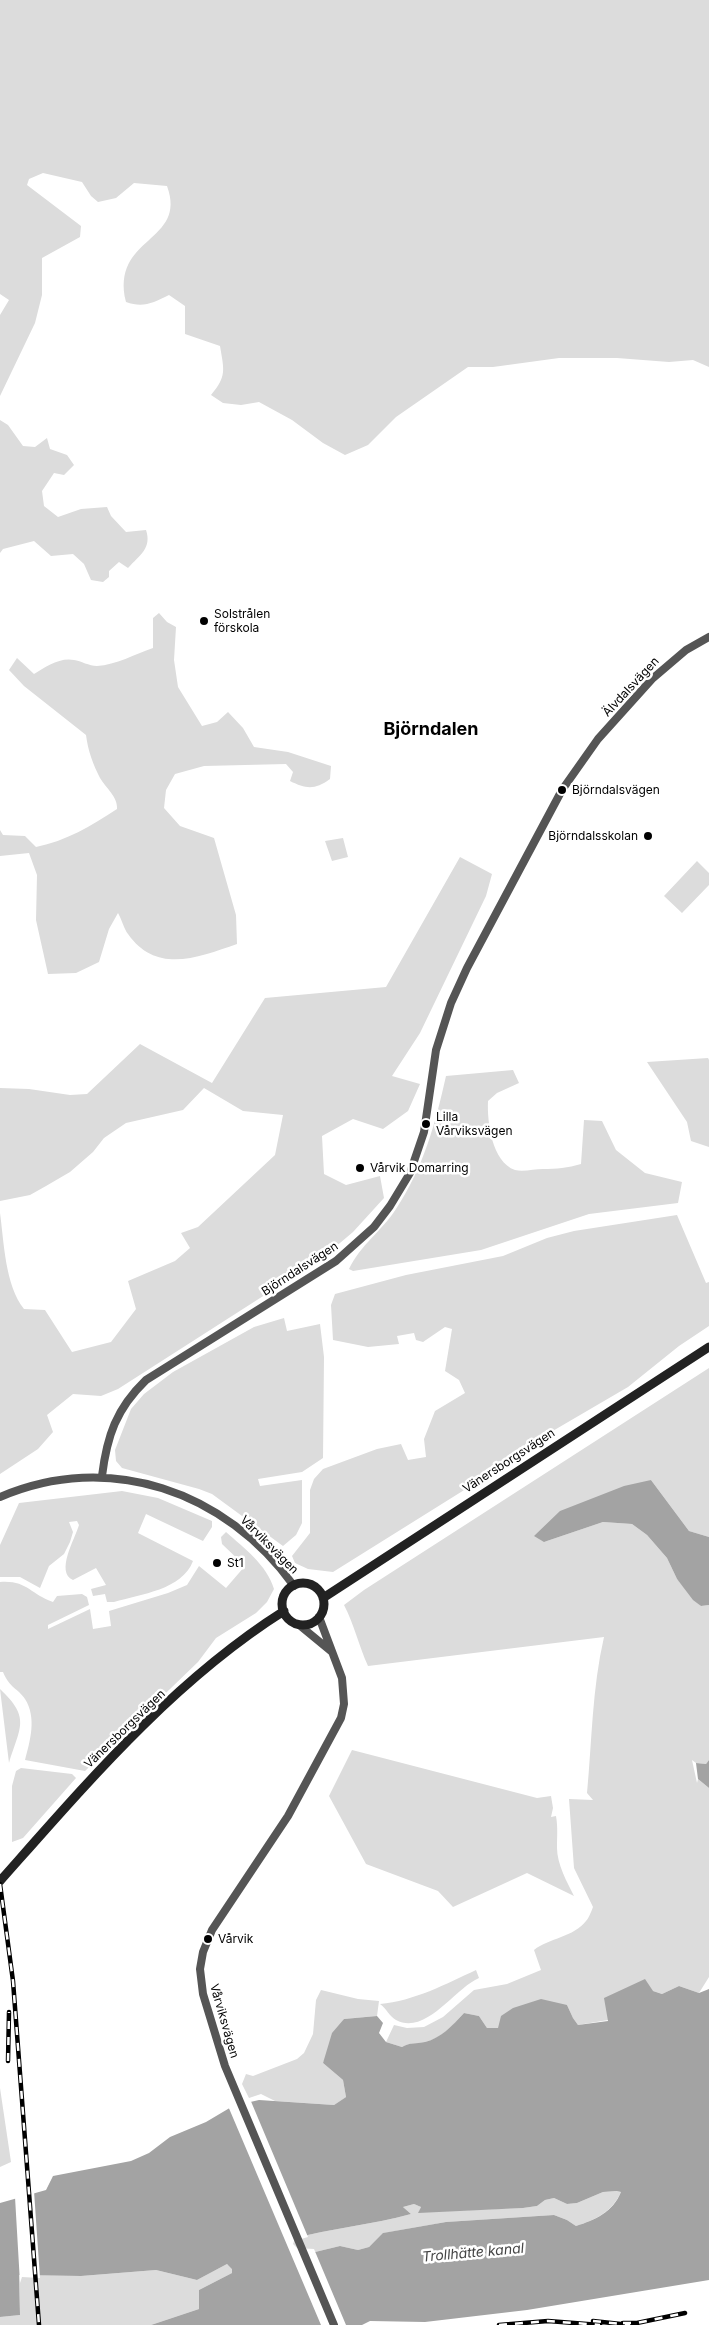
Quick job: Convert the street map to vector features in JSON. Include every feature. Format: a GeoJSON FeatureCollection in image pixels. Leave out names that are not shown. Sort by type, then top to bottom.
{"type":"FeatureCollection","features":[{"type":"Feature","properties":{"kind":"main road","name":"Vänersborgsvägen"},"geometry":{"type":"LineString","coordinates":[[323,1598],[709,1347]]}},
{"type":"Feature","properties":{"kind":"main road"},"geometry":{"type":"LineString","coordinates":[[309,1585],[319,1591],[323,1598],[323,1608],[319,1617],[311,1624],[298,1624],[289,1620],[284,1611],[284,1597],[294,1586],[309,1585]]}},
{"type":"Feature","properties":{"kind":"main road","name":"Vänersborgsvägen"},"geometry":{"type":"LineString","coordinates":[[0,1882],[88,1782],[184,1689],[224,1653],[284,1611]]}},
{"type":"Feature","properties":{"kind":"street","name":"Älvdalsvägen"},"geometry":{"type":"LineString","coordinates":[[598,739],[669,662],[709,636]]}},
{"type":"Feature","properties":{"kind":"street","name":"Björndalsvägen"},"geometry":{"type":"LineString","coordinates":[[102,1476],[105,1454],[118,1414],[125,1402],[146,1380],[336,1261],[374,1227],[390,1206],[410,1173],[422,1139],[436,1050],[451,1003],[467,968],[562,790],[598,739]]}},
{"type":"Feature","properties":{"kind":"street","name":"Vårviksvägen"},"geometry":{"type":"LineString","coordinates":[[0,1497],[42,1483],[102,1476],[151,1484],[210,1508],[246,1535],[277,1565],[294,1586]]}},
{"type":"Feature","properties":{"kind":"street","name":"Vårviksvägen"},"geometry":{"type":"LineString","coordinates":[[319,1617],[339,1668],[344,1693],[341,1718],[300,1796],[212,1930],[203,1952],[200,1969],[203,1994],[236,2094],[334,2325]]}},
{"type":"Feature","properties":{"kind":"street"},"geometry":{"type":"LineString","coordinates":[[298,1624],[332,1652]]}},
{"type":"Feature","properties":{"kind":"shaded area"},"geometry":{"type":"Polygon","coordinates":[[[0,0],[709,0],[709,367],[693,360],[669,362],[617,358],[559,358],[493,367],[468,367],[396,417],[368,445],[345,455],[323,443],[292,420],[259,402],[241,405],[223,403],[211,395],[220,383],[223,372],[220,346],[185,334],[185,306],[169,295],[143,305],[126,302],[124,280],[129,264],[137,251],[159,230],[167,219],[171,205],[167,186],[134,183],[116,198],[98,202],[91,196],[82,182],[43,173],[29,179],[27,185],[81,226],[80,237],[42,258],[42,295],[35,323],[0,396],[0,315],[9,300],[0,294],[0,0]]]}},
{"type":"Feature","properties":{"kind":"shaded area"},"geometry":{"type":"Polygon","coordinates":[[[0,420],[8,425],[23,446],[35,447],[47,438],[50,449],[67,455],[74,465],[64,475],[54,473],[42,491],[44,506],[58,517],[81,509],[107,507],[111,516],[126,532],[146,530],[146,547],[128,568],[119,562],[109,571],[109,577],[103,582],[91,580],[84,564],[73,554],[51,556],[34,541],[3,549],[0,553],[0,420]]]}},
{"type":"Feature","properties":{"kind":"shaded area"},"geometry":{"type":"Polygon","coordinates":[[[159,613],[167,622],[176,627],[174,660],[178,687],[202,726],[217,722],[228,712],[243,728],[254,747],[288,752],[331,766],[330,779],[315,787],[301,786],[290,781],[293,772],[286,764],[204,766],[175,774],[166,790],[164,808],[180,826],[214,838],[236,915],[237,944],[208,954],[179,959],[165,959],[152,955],[139,947],[127,932],[118,913],[109,929],[99,962],[76,973],[48,974],[36,920],[37,875],[29,853],[0,856],[0,830],[3,835],[25,836],[36,847],[58,841],[78,832],[117,809],[117,805],[114,797],[95,768],[89,752],[86,735],[24,686],[9,670],[17,658],[34,674],[53,663],[69,659],[97,666],[125,659],[153,648],[153,618],[159,613]]]}},
{"type":"Feature","properties":{"kind":"shaded area"},"geometry":{"type":"Polygon","coordinates":[[[343,838],[348,857],[332,861],[325,841],[343,838]]]}},
{"type":"Feature","properties":{"kind":"shaded area"},"geometry":{"type":"Polygon","coordinates":[[[460,857],[492,874],[486,896],[420,1033],[392,1076],[420,1084],[408,1111],[383,1129],[353,1119],[322,1136],[324,1174],[346,1185],[380,1176],[384,1198],[353,1232],[321,1259],[118,1389],[101,1396],[73,1394],[47,1415],[53,1432],[38,1449],[0,1474],[0,1213],[9,1276],[24,1309],[45,1310],[72,1352],[111,1342],[136,1309],[128,1281],[175,1261],[190,1248],[181,1233],[198,1227],[275,1155],[283,1115],[243,1111],[204,1088],[183,1110],[126,1123],[104,1138],[93,1152],[70,1172],[30,1195],[0,1201],[0,1088],[29,1089],[70,1095],[87,1094],[140,1044],[212,1083],[265,998],[386,987],[460,857]]]}},
{"type":"Feature","properties":{"kind":"shaded area"},"geometry":{"type":"Polygon","coordinates":[[[697,861],[709,873],[709,885],[682,913],[664,896],[697,861]]]}},
{"type":"Feature","properties":{"kind":"shaded area"},"geometry":{"type":"Polygon","coordinates":[[[708,1058],[709,1147],[691,1141],[687,1122],[647,1062],[708,1058]]]}},
{"type":"Feature","properties":{"kind":"shaded area"},"geometry":{"type":"Polygon","coordinates":[[[513,1070],[519,1083],[497,1093],[488,1101],[490,1130],[496,1150],[507,1166],[522,1171],[562,1168],[581,1164],[584,1120],[602,1121],[616,1150],[645,1173],[682,1182],[678,1203],[589,1214],[481,1250],[353,1271],[349,1269],[359,1252],[384,1225],[406,1193],[421,1161],[433,1128],[446,1076],[513,1070]]]}},
{"type":"Feature","properties":{"kind":"shaded area"},"geometry":{"type":"Polygon","coordinates":[[[677,1215],[706,1283],[709,1282],[709,1326],[679,1346],[628,1387],[551,1432],[485,1477],[333,1572],[308,1569],[295,1563],[292,1556],[310,1533],[310,1490],[314,1479],[323,1469],[377,1449],[401,1444],[408,1460],[426,1457],[424,1439],[435,1411],[465,1393],[459,1380],[445,1371],[452,1329],[445,1327],[423,1342],[416,1340],[414,1333],[397,1336],[399,1344],[368,1347],[333,1340],[331,1305],[335,1294],[406,1275],[503,1256],[547,1238],[574,1231],[677,1215]]]}},
{"type":"Feature","properties":{"kind":"shaded area"},"geometry":{"type":"Polygon","coordinates":[[[284,1318],[287,1331],[320,1324],[324,1357],[323,1458],[302,1472],[258,1479],[260,1486],[302,1480],[302,1523],[296,1535],[283,1546],[212,1494],[122,1468],[116,1461],[115,1450],[131,1409],[144,1394],[173,1372],[254,1327],[284,1318]]]}},
{"type":"Feature","properties":{"kind":"shaded area"},"geometry":{"type":"Polygon","coordinates":[[[709,1368],[709,1537],[689,1531],[651,1480],[544,1542],[603,1522],[632,1524],[647,1535],[667,1558],[677,1579],[701,1606],[709,1605],[709,1760],[706,1764],[696,1763],[692,1760],[697,1783],[698,1779],[709,1788],[709,1977],[699,1993],[679,1986],[662,1994],[653,1991],[608,2020],[578,2025],[567,2005],[499,2028],[487,2028],[479,2016],[464,2013],[437,2038],[402,2047],[386,2042],[394,2025],[407,2028],[424,2027],[443,2017],[474,1990],[507,1984],[541,1970],[534,1950],[575,1931],[589,1917],[593,1907],[574,1868],[569,1799],[593,1800],[587,1793],[595,1696],[604,1637],[368,1666],[344,1605],[364,1590],[709,1368]]]}},
{"type":"Feature","properties":{"kind":"shaded area"},"geometry":{"type":"Polygon","coordinates":[[[122,1491],[158,1498],[212,1521],[212,1527],[203,1541],[146,1514],[138,1533],[193,1561],[188,1571],[180,1579],[160,1589],[114,1602],[107,1602],[105,1594],[93,1596],[91,1589],[106,1585],[96,1568],[73,1580],[68,1576],[66,1570],[68,1555],[79,1525],[77,1521],[69,1522],[73,1532],[70,1542],[64,1554],[49,1566],[40,1588],[20,1577],[0,1577],[0,1545],[19,1503],[122,1491]]]}},
{"type":"Feature","properties":{"kind":"shaded area"},"geometry":{"type":"Polygon","coordinates":[[[226,1532],[254,1558],[271,1580],[274,1589],[267,1602],[256,1613],[216,1638],[198,1662],[85,1771],[25,1760],[32,1722],[29,1706],[22,1695],[8,1682],[3,1672],[0,1672],[0,1582],[23,1585],[53,1602],[57,1596],[82,1594],[87,1597],[89,1605],[48,1625],[48,1629],[90,1609],[93,1629],[111,1626],[109,1611],[168,1593],[187,1585],[199,1566],[226,1588],[245,1566],[222,1544],[221,1537],[226,1532]]]}},
{"type":"Feature","properties":{"kind":"shaded area"},"geometry":{"type":"Polygon","coordinates":[[[0,1689],[16,1708],[20,1723],[9,1763],[0,1689]]]}},
{"type":"Feature","properties":{"kind":"shaded area"},"geometry":{"type":"Polygon","coordinates":[[[352,1750],[537,1798],[551,1796],[553,1808],[551,1817],[556,1816],[557,1820],[557,1854],[563,1873],[574,1896],[527,1873],[453,1907],[438,1891],[366,1864],[329,1796],[352,1750]]]}},
{"type":"Feature","properties":{"kind":"shaded area"},"geometry":{"type":"Polygon","coordinates":[[[21,1768],[72,1774],[76,1778],[23,1838],[12,1842],[12,1786],[16,1771],[21,1768]]]}},
{"type":"Feature","properties":{"kind":"shaded area"},"geometry":{"type":"Polygon","coordinates":[[[476,1970],[479,1978],[470,1983],[440,2009],[418,2022],[407,2023],[396,2020],[380,2004],[417,1996],[476,1970]]]}},
{"type":"Feature","properties":{"kind":"shaded area"},"geometry":{"type":"Polygon","coordinates":[[[321,1990],[358,1999],[379,2001],[377,2016],[344,2019],[323,2063],[343,2080],[346,2097],[334,2105],[275,2101],[261,2094],[249,2098],[242,2084],[246,2074],[253,2076],[297,2059],[304,2053],[313,2034],[316,2000],[321,1990]]]}},
{"type":"Feature","properties":{"kind":"shaded area"},"geometry":{"type":"Polygon","coordinates":[[[0,2088],[11,2162],[0,2167],[0,2088]]]}},
{"type":"Feature","properties":{"kind":"shaded area"},"geometry":{"type":"Polygon","coordinates":[[[603,2192],[621,2192],[608,2210],[590,2221],[576,2226],[554,2215],[446,2222],[384,2233],[369,2247],[358,2250],[340,2246],[311,2253],[296,2251],[291,2245],[292,2239],[411,2214],[403,2207],[414,2204],[421,2207],[419,2212],[523,2208],[537,2206],[545,2200],[554,2198],[567,2204],[577,2203],[603,2192]]]}},
{"type":"Feature","properties":{"kind":"shaded area"},"geometry":{"type":"Polygon","coordinates":[[[227,2264],[233,2269],[232,2273],[199,2290],[199,2309],[151,2325],[0,2325],[0,2317],[20,2315],[19,2275],[81,2276],[156,2270],[197,2280],[227,2264]]]}},
{"type":"Feature","properties":{"kind":"water"},"geometry":{"type":"Polygon","coordinates":[[[651,1480],[689,1531],[709,1537],[709,1605],[701,1606],[693,1600],[677,1579],[667,1558],[647,1535],[632,1524],[603,1522],[544,1542],[534,1536],[560,1511],[624,1486],[651,1480]]]}},
{"type":"Feature","properties":{"kind":"water"},"geometry":{"type":"Polygon","coordinates":[[[709,1760],[709,1788],[698,1779],[696,1763],[706,1764],[709,1760]]]}},
{"type":"Feature","properties":{"kind":"water","name":"Trollhätte kanal"},"geometry":{"type":"Polygon","coordinates":[[[645,1979],[653,1991],[662,1994],[679,1986],[699,1993],[709,1989],[709,2280],[527,2310],[425,2322],[370,2321],[362,2325],[151,2325],[199,2309],[199,2290],[232,2273],[232,2269],[227,2264],[197,2280],[156,2270],[81,2276],[19,2275],[20,2315],[0,2317],[0,2203],[46,2190],[53,2176],[131,2161],[149,2153],[170,2137],[206,2122],[233,2106],[259,2100],[334,2105],[346,2097],[343,2080],[323,2063],[332,2033],[344,2019],[377,2016],[383,2023],[379,2033],[386,2042],[402,2047],[436,2038],[451,2027],[464,2013],[479,2016],[487,2028],[498,2028],[501,2016],[513,2008],[541,1999],[567,2005],[578,2025],[608,2021],[604,1998],[645,1979]],[[603,2192],[577,2203],[567,2204],[554,2198],[545,2200],[537,2206],[523,2208],[418,2213],[421,2207],[414,2204],[403,2207],[411,2214],[292,2239],[291,2245],[296,2251],[311,2253],[340,2246],[358,2250],[369,2247],[383,2233],[446,2222],[554,2215],[576,2226],[603,2214],[618,2199],[621,2192],[603,2192]]]}},
{"type":"Feature","properties":{"kind":"pier"},"geometry":{"type":"Polygon","coordinates":[[[250,2099],[308,2237],[294,2241],[293,2244],[297,2248],[314,2249],[346,2325],[321,2325],[228,2106],[250,2099]]]}},
{"type":"Feature","properties":{"kind":"pier"},"geometry":{"type":"Polygon","coordinates":[[[34,2191],[40,2278],[22,2277],[20,2283],[15,2197],[34,2191]]]}},
{"type":"Feature","properties":{"kind":"railway"},"geometry":{"type":"LineString","coordinates":[[0,1884],[13,1981],[39,2325]]}},
{"type":"Feature","properties":{"kind":"railway"},"geometry":{"type":"LineString","coordinates":[[8,2061],[9,2012]]}},
{"type":"Feature","properties":{"kind":"railway"},"geometry":{"type":"LineString","coordinates":[[623,2323],[637,2323],[685,2313]]}},
{"type":"Feature","properties":{"kind":"railway"},"geometry":{"type":"LineString","coordinates":[[499,2325],[548,2321],[600,2325]]}},
{"type":"Feature","properties":{"kind":"railway"},"geometry":{"type":"LineString","coordinates":[[593,2321],[630,2325]]}},
{"type":"Feature","properties":{"kind":"place","name":"Solstrålen förskola"},"geometry":{"type":"Point","coordinates":[204,621]}},
{"type":"Feature","properties":{"kind":"place","name":"Björndalsvägen"},"geometry":{"type":"Point","coordinates":[562,790]}},
{"type":"Feature","properties":{"kind":"place","name":"Björndalsskolan"},"geometry":{"type":"Point","coordinates":[648,836]}},
{"type":"Feature","properties":{"kind":"place","name":"Lilla Vårviksvägen"},"geometry":{"type":"Point","coordinates":[426,1124]}},
{"type":"Feature","properties":{"kind":"place","name":"Vårvik Domarring"},"geometry":{"type":"Point","coordinates":[360,1168]}},
{"type":"Feature","properties":{"kind":"place","name":"St1"},"geometry":{"type":"Point","coordinates":[217,1563]}},
{"type":"Feature","properties":{"kind":"place","name":"Vårvik"},"geometry":{"type":"Point","coordinates":[208,1939]}},
{"type":"Feature","properties":{"kind":"district","name":"Björndalen"},"geometry":{"type":"Point","coordinates":[431,730]}}]}
